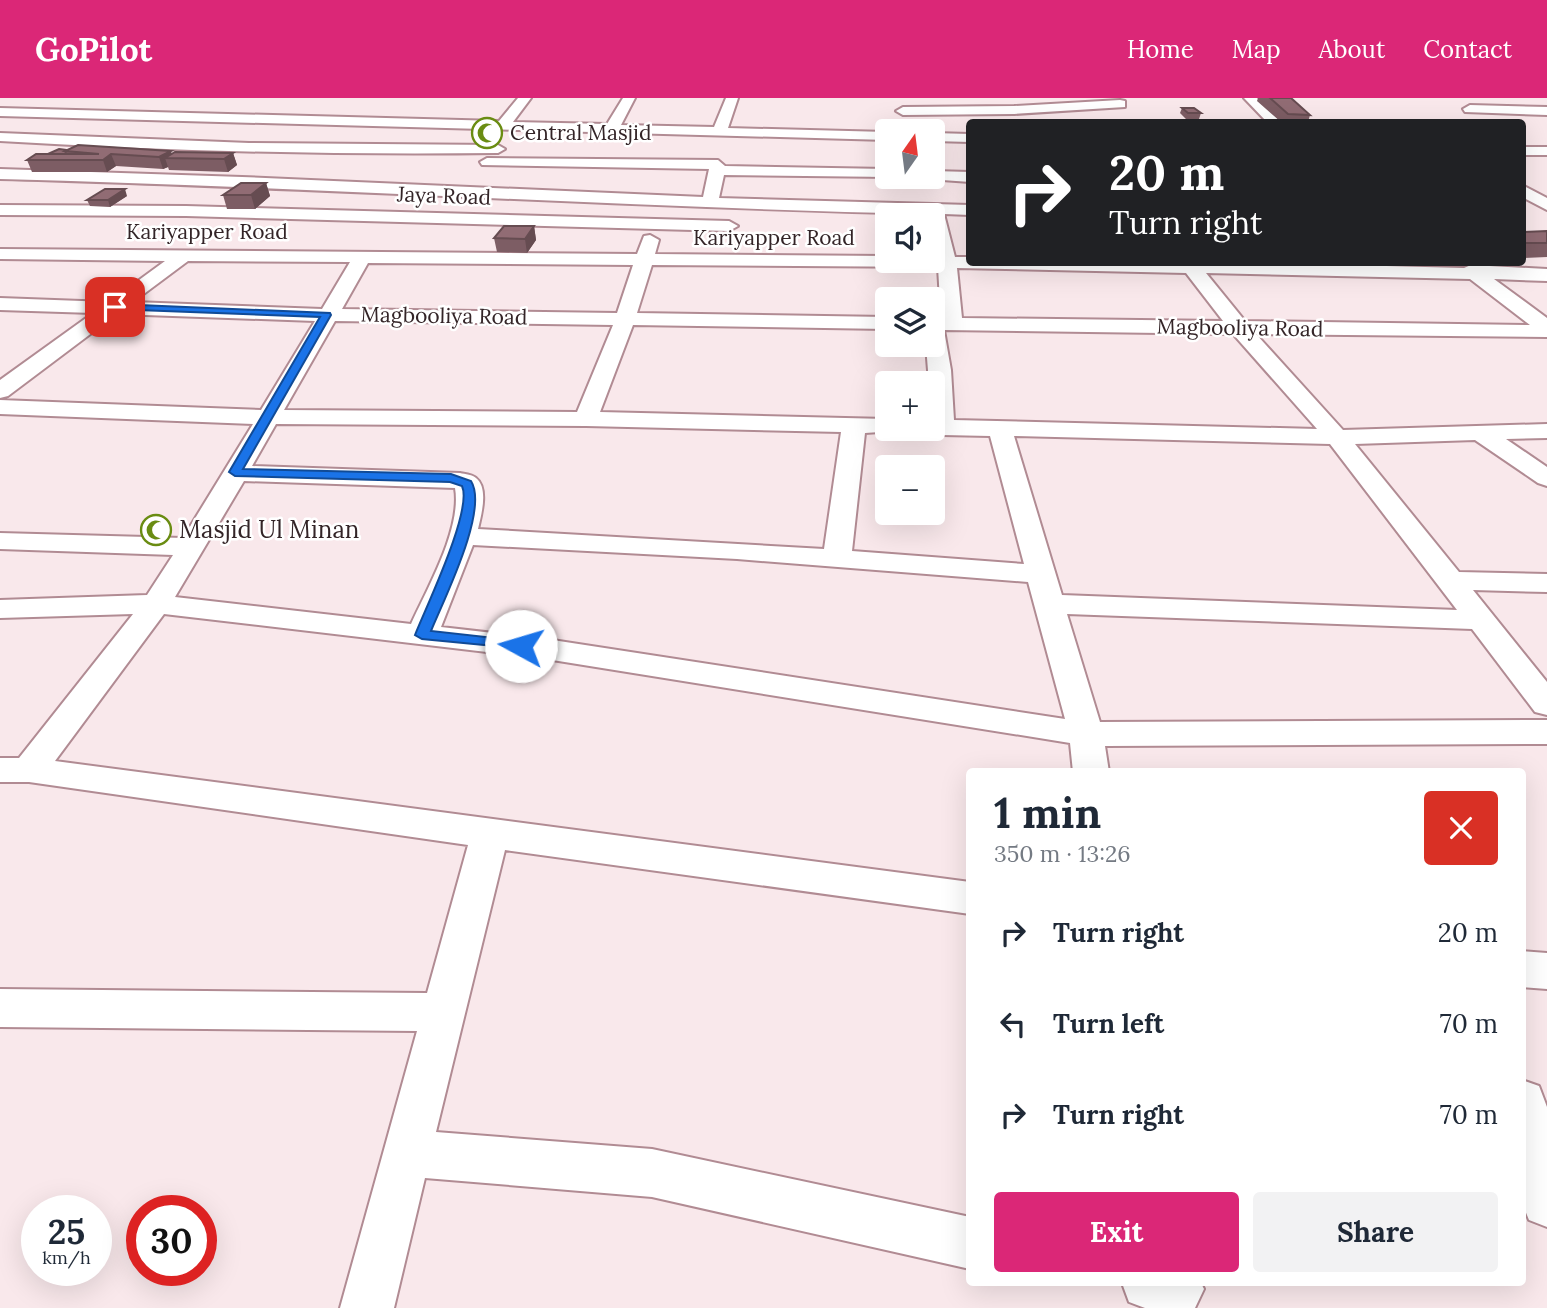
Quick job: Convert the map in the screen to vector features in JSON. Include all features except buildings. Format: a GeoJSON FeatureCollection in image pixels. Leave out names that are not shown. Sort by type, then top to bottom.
{"type":"FeatureCollection","features":[{"type":"Feature","properties":{"kind":"street"},"geometry":{"type":"LineString","coordinates":[[1,137],[88,98]]}},
{"type":"Feature","properties":{"kind":"street"},"geometry":{"type":"LineString","coordinates":[[503,126],[525,98]]}},
{"type":"Feature","properties":{"kind":"street"},"geometry":{"type":"LineString","coordinates":[[612,128],[629,98]]}},
{"type":"Feature","properties":{"kind":"street"},"geometry":{"type":"LineString","coordinates":[[710,203],[732,98]]}},
{"type":"Feature","properties":{"kind":"street"},"geometry":{"type":"LineString","coordinates":[[1250,98],[1271,119]]}},
{"type":"Feature","properties":{"kind":"street"},"geometry":{"type":"LineString","coordinates":[[172,117],[200,103]]}},
{"type":"Feature","properties":{"kind":"street"},"geometry":{"type":"LineString","coordinates":[[260,120],[281,105]]}},
{"type":"Feature","properties":{"kind":"street"},"geometry":{"type":"LineString","coordinates":[[903,110],[1014,110],[1120,105]]}},
{"type":"Feature","properties":{"kind":"street"},"geometry":{"type":"LineString","coordinates":[[1484,119],[1466,106],[1547,111]]}},
{"type":"Feature","properties":{"kind":"street"},"geometry":{"type":"LineString","coordinates":[[377,151],[417,107]]}},
{"type":"Feature","properties":{"kind":"street"},"geometry":{"type":"LineString","coordinates":[[0,112],[612,128],[875,172]]}},
{"type":"Feature","properties":{"kind":"street"},"geometry":{"type":"LineString","coordinates":[[424,218],[524,127]]}},
{"type":"Feature","properties":{"kind":"street"},"geometry":{"type":"LineString","coordinates":[[1,137],[167,147],[377,151],[498,149]]}},
{"type":"Feature","properties":{"kind":"street"},"geometry":{"type":"LineString","coordinates":[[487,162],[875,137]]}},
{"type":"Feature","properties":{"kind":"street"},"geometry":{"type":"LineString","coordinates":[[945,137],[966,138]]}},
{"type":"Feature","properties":{"kind":"street"},"geometry":{"type":"LineString","coordinates":[[1526,150],[1547,151]]}},
{"type":"Feature","properties":{"kind":"street"},"geometry":{"type":"LineString","coordinates":[[0,174],[186,177],[663,201],[875,208]]}},
{"type":"Feature","properties":{"kind":"street"},"geometry":{"type":"LineString","coordinates":[[945,176],[966,177]]}},
{"type":"Feature","properties":{"kind":"street"},"geometry":{"type":"LineString","coordinates":[[1526,192],[1547,205]]}},
{"type":"Feature","properties":{"kind":"street"},"geometry":{"type":"LineString","coordinates":[[586,419],[626,317],[663,201]]}},
{"type":"Feature","properties":{"kind":"street","name":"Jaya Road"},"geometry":{"type":"LineString","coordinates":[[0,210],[186,211],[748,226]]}},
{"type":"Feature","properties":{"kind":"street"},"geometry":{"type":"LineString","coordinates":[[945,210],[966,210]]}},
{"type":"Feature","properties":{"kind":"street"},"geometry":{"type":"LineString","coordinates":[[421,257],[454,219]]}},
{"type":"Feature","properties":{"kind":"street","name":"Kariyapper Road"},"geometry":{"type":"LineString","coordinates":[[0,254],[966,263]]}},
{"type":"Feature","properties":{"kind":"street"},"geometry":{"type":"LineString","coordinates":[[0,391],[186,254]]}},
{"type":"Feature","properties":{"kind":"street"},"geometry":{"type":"LineString","coordinates":[[14,770],[156,604],[362,256]]}},
{"type":"Feature","properties":{"kind":"street"},"geometry":{"type":"LineString","coordinates":[[944,287],[947,262],[945,256]]}},
{"type":"Feature","properties":{"kind":"street","name":"Kariyapper Road"},"geometry":{"type":"LineString","coordinates":[[1088,266],[1193,269],[1467,268],[1547,275]]}},
{"type":"Feature","properties":{"kind":"street"},"geometry":{"type":"LineString","coordinates":[[1467,268],[1545,326]]}},
{"type":"Feature","properties":{"kind":"street"},"geometry":{"type":"LineString","coordinates":[[1193,269],[1240,329],[1336,437],[1547,704]]}},
{"type":"Feature","properties":{"kind":"street","name":"Magbooliya Road"},"geometry":{"type":"LineString","coordinates":[[0,304],[327,315],[626,317],[875,323]]}},
{"type":"Feature","properties":{"kind":"street","name":"Magbooliya Road"},"geometry":{"type":"LineString","coordinates":[[945,324],[1240,329],[1545,326]]}},
{"type":"Feature","properties":{"kind":"street"},"geometry":{"type":"LineString","coordinates":[[0,407],[268,417],[586,419],[875,426]]}},
{"type":"Feature","properties":{"kind":"street"},"geometry":{"type":"LineString","coordinates":[[837,559],[854,425]]}},
{"type":"Feature","properties":{"kind":"street"},"geometry":{"type":"LineString","coordinates":[[945,427],[1336,437],[1483,435],[1547,431]]}},
{"type":"Feature","properties":{"kind":"street"},"geometry":{"type":"LineString","coordinates":[[1000,429],[1086,734],[1090,768]]}},
{"type":"Feature","properties":{"kind":"street"},"geometry":{"type":"LineString","coordinates":[[1483,435],[1547,478]]}},
{"type":"Feature","properties":{"kind":"street"},"geometry":{"type":"LineString","coordinates":[[235,472],[451,478],[467,483],[471,492],[462,536],[422,635]]}},
{"type":"Feature","properties":{"kind":"street"},"geometry":{"type":"LineString","coordinates":[[462,536],[1043,574]]}},
{"type":"Feature","properties":{"kind":"street"},"geometry":{"type":"LineString","coordinates":[[0,541],[192,547]]}},
{"type":"Feature","properties":{"kind":"street"},"geometry":{"type":"LineString","coordinates":[[1451,581],[1547,583]]}},
{"type":"Feature","properties":{"kind":"street"},"geometry":{"type":"LineString","coordinates":[[0,609],[156,604],[546,649],[1086,734],[1547,732]]}},
{"type":"Feature","properties":{"kind":"street"},"geometry":{"type":"LineString","coordinates":[[1051,604],[1480,620]]}},
{"type":"Feature","properties":{"kind":"street"},"geometry":{"type":"LineString","coordinates":[[14,770],[966,897]]}},
{"type":"Feature","properties":{"kind":"street"},"geometry":{"type":"LineString","coordinates":[[367,1308],[490,834]]}},
{"type":"Feature","properties":{"kind":"street"},"geometry":{"type":"LineString","coordinates":[[1526,969],[1547,971]]}},
{"type":"Feature","properties":{"kind":"street"},"geometry":{"type":"LineString","coordinates":[[0,1008],[444,1012]]}},
{"type":"Feature","properties":{"kind":"street"},"geometry":{"type":"LineString","coordinates":[[1526,1117],[1547,1202]]}},
{"type":"Feature","properties":{"kind":"street"},"geometry":{"type":"LineString","coordinates":[[407,1153],[652,1173],[966,1242]]}},
{"type":"Feature","properties":{"kind":"place","name":"Central Masjid"},"geometry":{"type":"Point","coordinates":[487,133]}},
{"type":"Feature","properties":{"kind":"place","name":"Masjid Ul Minan"},"geometry":{"type":"Point","coordinates":[156,530]}},
{"type":"Feature","properties":{"kind":"route"},"geometry":{"type":"LineString","coordinates":[[115,307],[327,315],[235,472],[451,478],[467,483],[471,492],[465,528],[422,635],[521,646]]}}]}
